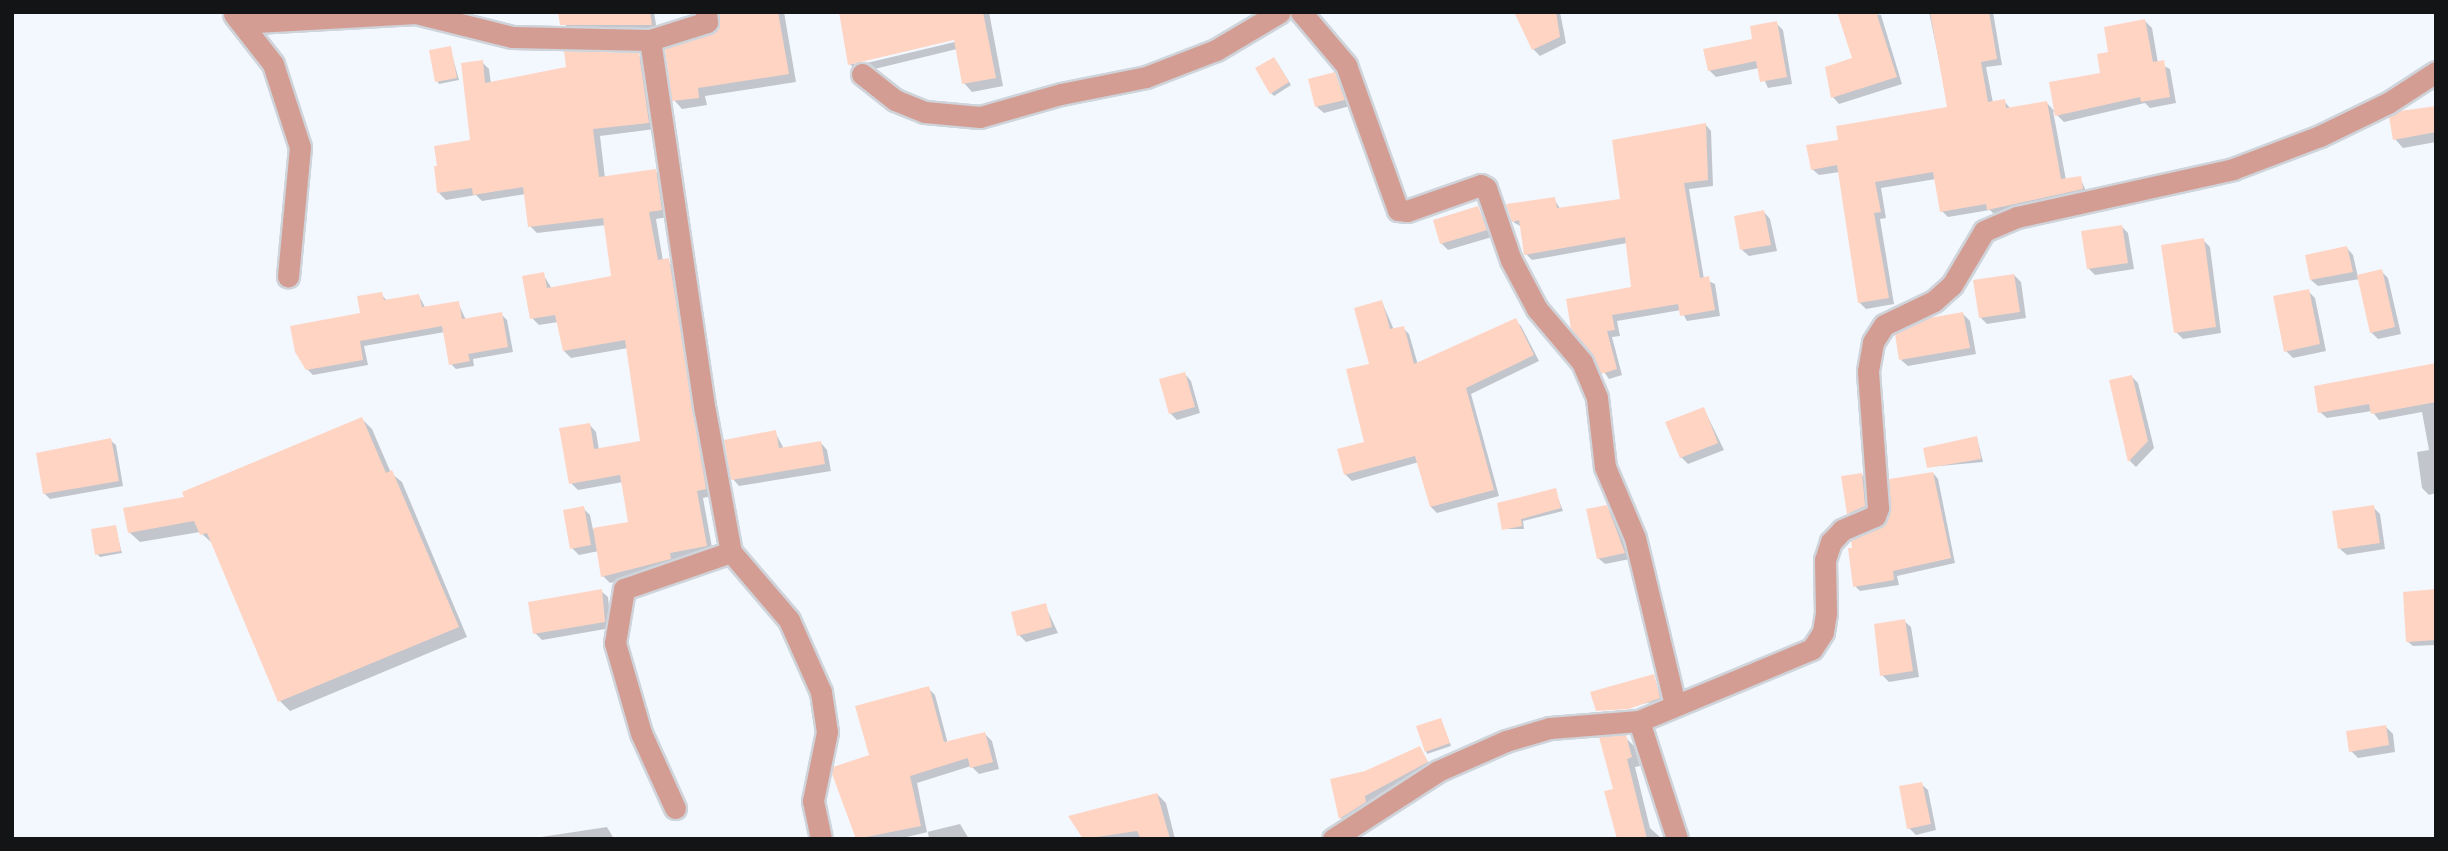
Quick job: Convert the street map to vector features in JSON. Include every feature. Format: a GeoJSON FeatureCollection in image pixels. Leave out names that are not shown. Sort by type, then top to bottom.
{"type":"FeatureCollection","features":[{"type":"Feature","properties":{"kind":"street"},"geometry":{"type":"LineString","coordinates":[[235,12],[256,22],[416,13],[512,37],[650,40],[707,22],[706,12]]}},
{"type":"Feature","properties":{"kind":"street"},"geometry":{"type":"LineString","coordinates":[[235,12],[273,64],[300,146],[288,276]]}},
{"type":"Feature","properties":{"kind":"street"},"geometry":{"type":"LineString","coordinates":[[862,74],[895,100],[925,112],[980,117],[1061,94],[1146,77],[1216,50],[1280,12]]}},
{"type":"Feature","properties":{"kind":"street"},"geometry":{"type":"LineString","coordinates":[[1301,12],[1346,65],[1398,209],[1408,211],[1481,186],[1486,188],[1511,260],[1537,309],[1582,362],[1597,398],[1605,467],[1635,538],[1675,705]]}},
{"type":"Feature","properties":{"kind":"street"},"geometry":{"type":"LineString","coordinates":[[650,40],[705,411],[731,552],[789,620],[821,692],[827,732],[813,801],[821,839]]}},
{"type":"Feature","properties":{"kind":"street"},"geometry":{"type":"LineString","coordinates":[[1333,839],[1438,771],[1506,741],[1550,728],[1639,721],[1812,649],[1822,632],[1826,613],[1825,560],[1831,542],[1842,530],[1875,516],[1878,508],[1868,372],[1873,342],[1884,325],[1934,301],[1952,285],[1984,231],[2017,217],[2233,169],[2320,136],[2388,103],[2436,72]]}},
{"type":"Feature","properties":{"kind":"street"},"geometry":{"type":"LineString","coordinates":[[675,808],[641,733],[615,643],[624,589],[731,552]]}},
{"type":"Feature","properties":{"kind":"street"},"geometry":{"type":"LineString","coordinates":[[1639,721],[1677,839]]}},
{"type":"Feature","properties":{"kind":"building"},"geometry":{"type":"Polygon","coordinates":[[[558,12],[650,12],[652,25],[560,25],[558,12]]]}},
{"type":"Feature","properties":{"kind":"building"},"geometry":{"type":"Polygon","coordinates":[[[719,12],[778,12],[789,74],[698,88],[699,98],[672,101],[665,49],[716,32],[719,12]]]}},
{"type":"Feature","properties":{"kind":"building"},"geometry":{"type":"Polygon","coordinates":[[[839,12],[983,12],[996,78],[962,84],[954,40],[848,65],[839,12]]]}},
{"type":"Feature","properties":{"kind":"building"},"geometry":{"type":"Polygon","coordinates":[[[1514,12],[1556,12],[1560,37],[1532,50],[1514,12]]]}},
{"type":"Feature","properties":{"kind":"building"},"geometry":{"type":"Polygon","coordinates":[[[1837,12],[1876,12],[1897,77],[1831,98],[1825,67],[1852,58],[1837,12]]]}},
{"type":"Feature","properties":{"kind":"building"},"geometry":{"type":"Polygon","coordinates":[[[1930,12],[1989,12],[1997,59],[1981,62],[1988,102],[2005,99],[2006,108],[2047,101],[2061,179],[2081,176],[2083,189],[1987,210],[1986,204],[1940,212],[1933,172],[1875,182],[1881,212],[1874,213],[1889,298],[1858,303],[1837,165],[1811,170],[1806,145],[1838,140],[1836,126],[1947,107],[1930,12]]]}},
{"type":"Feature","properties":{"kind":"building"},"geometry":{"type":"Polygon","coordinates":[[[2145,19],[2153,62],[2164,60],[2170,97],[2141,102],[2140,97],[2055,116],[2049,82],[2100,73],[2097,54],[2108,52],[2104,27],[2145,19]]]}},
{"type":"Feature","properties":{"kind":"building"},"geometry":{"type":"Polygon","coordinates":[[[1777,21],[1787,77],[1760,82],[1756,61],[1708,71],[1703,49],[1752,39],[1750,26],[1777,21]]]}},
{"type":"Feature","properties":{"kind":"building"},"geometry":{"type":"Polygon","coordinates":[[[451,46],[457,78],[435,82],[429,50],[451,46]]]}},
{"type":"Feature","properties":{"kind":"building"},"geometry":{"type":"Polygon","coordinates":[[[564,51],[639,53],[649,123],[593,129],[599,177],[656,169],[662,210],[649,212],[658,260],[669,258],[706,489],[697,491],[707,546],[670,553],[671,559],[601,577],[593,528],[628,522],[620,475],[569,484],[559,428],[590,423],[594,449],[640,441],[625,340],[563,351],[555,315],[530,319],[522,276],[544,272],[547,288],[611,276],[603,218],[528,227],[523,187],[473,195],[472,188],[437,193],[434,166],[437,166],[434,146],[470,140],[461,63],[483,60],[485,83],[566,67],[564,51]]]}},
{"type":"Feature","properties":{"kind":"building"},"geometry":{"type":"Polygon","coordinates":[[[1274,57],[1289,82],[1270,94],[1255,68],[1274,57]]]}},
{"type":"Feature","properties":{"kind":"building"},"geometry":{"type":"Polygon","coordinates":[[[1335,72],[1345,100],[1315,107],[1308,79],[1335,72]]]}},
{"type":"Feature","properties":{"kind":"building"},"geometry":{"type":"Polygon","coordinates":[[[2436,106],[2436,132],[2393,140],[2389,117],[2400,111],[2436,106]]]}},
{"type":"Feature","properties":{"kind":"building"},"geometry":{"type":"Polygon","coordinates":[[[1706,123],[1708,180],[1684,183],[1700,278],[1709,276],[1715,310],[1680,316],[1678,304],[1612,315],[1615,330],[1607,331],[1617,369],[1601,374],[1592,354],[1571,329],[1566,299],[1631,287],[1625,237],[1524,255],[1519,220],[1512,222],[1506,204],[1555,197],[1557,208],[1620,199],[1612,140],[1706,123]]]}},
{"type":"Feature","properties":{"kind":"building"},"geometry":{"type":"Polygon","coordinates":[[[1478,206],[1487,230],[1440,244],[1433,220],[1478,206]]]}},
{"type":"Feature","properties":{"kind":"building"},"geometry":{"type":"Polygon","coordinates":[[[1764,210],[1771,245],[1740,250],[1734,216],[1764,210]]]}},
{"type":"Feature","properties":{"kind":"building"},"geometry":{"type":"Polygon","coordinates":[[[2122,225],[2128,263],[2087,269],[2081,231],[2122,225]]]}},
{"type":"Feature","properties":{"kind":"building"},"geometry":{"type":"Polygon","coordinates":[[[2204,238],[2216,327],[2174,333],[2161,245],[2204,238]]]}},
{"type":"Feature","properties":{"kind":"building"},"geometry":{"type":"Polygon","coordinates":[[[2347,246],[2353,272],[2310,280],[2305,255],[2347,246]]]}},
{"type":"Feature","properties":{"kind":"building"},"geometry":{"type":"Polygon","coordinates":[[[2382,269],[2395,327],[2370,333],[2357,275],[2382,269]]]}},
{"type":"Feature","properties":{"kind":"building"},"geometry":{"type":"Polygon","coordinates":[[[2014,274],[2020,312],[1979,318],[1973,280],[2014,274]]]}},
{"type":"Feature","properties":{"kind":"building"},"geometry":{"type":"Polygon","coordinates":[[[2309,289],[2320,344],[2284,352],[2273,296],[2309,289]]]}},
{"type":"Feature","properties":{"kind":"building"},"geometry":{"type":"Polygon","coordinates":[[[382,292],[384,300],[419,294],[422,307],[459,301],[462,319],[502,312],[508,347],[468,354],[470,361],[449,365],[442,326],[360,341],[363,360],[306,370],[295,352],[290,326],[360,313],[357,296],[382,292]]]}},
{"type":"Feature","properties":{"kind":"building"},"geometry":{"type":"Polygon","coordinates":[[[1382,300],[1390,329],[1404,326],[1414,364],[1516,318],[1534,355],[1466,388],[1494,490],[1430,507],[1415,456],[1344,475],[1337,449],[1364,442],[1346,369],[1369,364],[1354,308],[1382,300]]]}},
{"type":"Feature","properties":{"kind":"building"},"geometry":{"type":"Polygon","coordinates":[[[1963,312],[1970,348],[1899,360],[1895,334],[1929,318],[1963,312]]]}},
{"type":"Feature","properties":{"kind":"building"},"geometry":{"type":"Polygon","coordinates":[[[2436,363],[2436,402],[2371,414],[2369,404],[2318,413],[2314,386],[2436,363]]]}},
{"type":"Feature","properties":{"kind":"building"},"geometry":{"type":"Polygon","coordinates":[[[1185,372],[1195,407],[1169,414],[1159,379],[1185,372]]]}},
{"type":"Feature","properties":{"kind":"building"},"geometry":{"type":"Polygon","coordinates":[[[2132,375],[2148,441],[2128,462],[2109,380],[2132,375]]]}},
{"type":"Feature","properties":{"kind":"building"},"geometry":{"type":"Polygon","coordinates":[[[1704,407],[1718,443],[1680,458],[1665,422],[1704,407]]]}},
{"type":"Feature","properties":{"kind":"building"},"geometry":{"type":"Polygon","coordinates":[[[362,417],[386,473],[392,470],[459,627],[278,702],[207,533],[200,535],[194,521],[128,533],[123,508],[184,497],[182,492],[362,417]]]}},
{"type":"Feature","properties":{"kind":"building"},"geometry":{"type":"Polygon","coordinates":[[[776,430],[779,448],[821,441],[825,464],[731,480],[724,440],[776,430]]]}},
{"type":"Feature","properties":{"kind":"building"},"geometry":{"type":"Polygon","coordinates":[[[1977,436],[1981,459],[1927,468],[1923,448],[1977,436]]]}},
{"type":"Feature","properties":{"kind":"building"},"geometry":{"type":"Polygon","coordinates":[[[111,438],[119,481],[43,494],[36,453],[111,438]]]}},
{"type":"Feature","properties":{"kind":"building"},"geometry":{"type":"Polygon","coordinates":[[[1933,472],[1951,558],[1893,571],[1894,580],[1853,587],[1848,548],[1852,548],[1851,541],[1887,521],[1889,479],[1933,472]]]}},
{"type":"Feature","properties":{"kind":"building"},"geometry":{"type":"Polygon","coordinates":[[[1862,473],[1865,506],[1847,514],[1841,476],[1862,473]]]}},
{"type":"Feature","properties":{"kind":"building"},"geometry":{"type":"Polygon","coordinates":[[[1556,488],[1561,508],[1521,519],[1522,526],[1502,530],[1497,503],[1556,488]]]}},
{"type":"Feature","properties":{"kind":"building"},"geometry":{"type":"Polygon","coordinates":[[[1607,505],[1625,553],[1597,559],[1586,509],[1607,505]]]}},
{"type":"Feature","properties":{"kind":"building"},"geometry":{"type":"Polygon","coordinates":[[[2374,505],[2380,543],[2338,549],[2332,511],[2374,505]]]}},
{"type":"Feature","properties":{"kind":"building"},"geometry":{"type":"Polygon","coordinates":[[[584,506],[591,545],[570,549],[563,510],[584,506]]]}},
{"type":"Feature","properties":{"kind":"building"},"geometry":{"type":"Polygon","coordinates":[[[116,525],[121,551],[95,555],[91,529],[116,525]]]}},
{"type":"Feature","properties":{"kind":"building"},"geometry":{"type":"Polygon","coordinates":[[[602,589],[605,622],[533,634],[528,602],[602,589]]]}},
{"type":"Feature","properties":{"kind":"building"},"geometry":{"type":"Polygon","coordinates":[[[2436,589],[2436,640],[2406,642],[2403,592],[2436,589]]]}},
{"type":"Feature","properties":{"kind":"building"},"geometry":{"type":"Polygon","coordinates":[[[1046,603],[1052,627],[1017,636],[1011,612],[1046,603]]]}},
{"type":"Feature","properties":{"kind":"building"},"geometry":{"type":"Polygon","coordinates":[[[1905,619],[1913,671],[1880,676],[1874,624],[1905,619]]]}},
{"type":"Feature","properties":{"kind":"building"},"geometry":{"type":"Polygon","coordinates":[[[1654,674],[1660,698],[1629,709],[1596,711],[1590,692],[1654,674]]]}},
{"type":"Feature","properties":{"kind":"building"},"geometry":{"type":"Polygon","coordinates":[[[929,686],[944,742],[985,732],[993,762],[970,768],[968,758],[910,776],[921,826],[856,839],[832,774],[833,767],[869,755],[855,706],[929,686]]]}},
{"type":"Feature","properties":{"kind":"building"},"geometry":{"type":"Polygon","coordinates":[[[1441,718],[1450,743],[1425,752],[1416,726],[1441,718]]]}},
{"type":"Feature","properties":{"kind":"building"},"geometry":{"type":"Polygon","coordinates":[[[2386,725],[2389,745],[2349,752],[2346,731],[2386,725]]]}},
{"type":"Feature","properties":{"kind":"building"},"geometry":{"type":"Polygon","coordinates":[[[1626,735],[1632,757],[1627,759],[1647,839],[1617,839],[1604,791],[1613,789],[1599,737],[1626,735]]]}},
{"type":"Feature","properties":{"kind":"building"},"geometry":{"type":"Polygon","coordinates":[[[1420,746],[1428,762],[1365,796],[1366,802],[1339,819],[1330,779],[1365,771],[1420,746]]]}},
{"type":"Feature","properties":{"kind":"building"},"geometry":{"type":"Polygon","coordinates":[[[1922,782],[1931,824],[1907,829],[1899,786],[1922,782]]]}},
{"type":"Feature","properties":{"kind":"building"},"geometry":{"type":"Polygon","coordinates":[[[1157,793],[1170,839],[1141,839],[1137,831],[1083,839],[1068,816],[1157,793]]]}}]}
